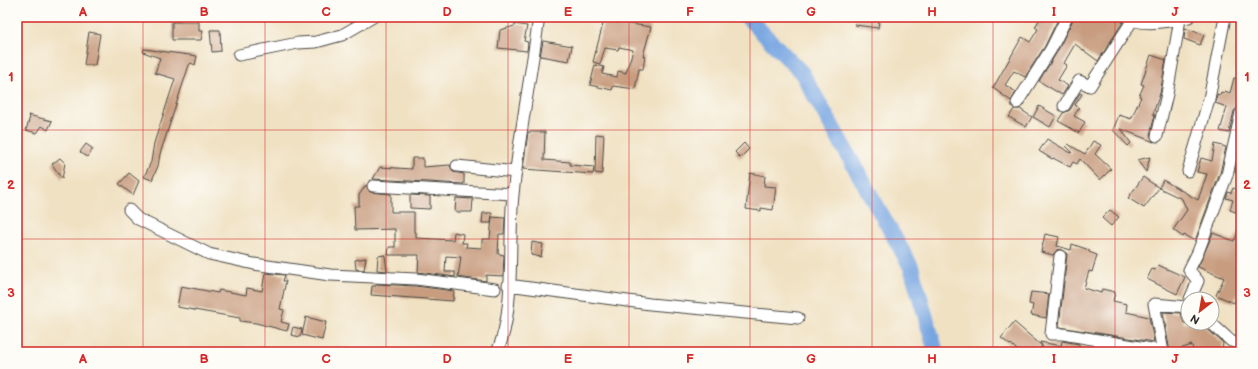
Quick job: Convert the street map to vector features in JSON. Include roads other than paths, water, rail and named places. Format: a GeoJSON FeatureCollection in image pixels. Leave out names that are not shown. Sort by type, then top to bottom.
{"type":"FeatureCollection","features":[{"type":"Feature","properties":{"kind":"street"},"geometry":{"type":"LineString","coordinates":[[239,55],[298,43],[316,42],[342,35],[373,17]]}},
{"type":"Feature","properties":{"kind":"street"},"geometry":{"type":"LineString","coordinates":[[496,352],[502,341],[508,310],[513,194],[539,17]]}},
{"type":"Feature","properties":{"kind":"street"},"geometry":{"type":"LineString","coordinates":[[1017,103],[1051,49],[1067,17]]}},
{"type":"Feature","properties":{"kind":"street"},"geometry":{"type":"LineString","coordinates":[[1188,171],[1208,106],[1225,17]]}},
{"type":"Feature","properties":{"kind":"street"},"geometry":{"type":"LineString","coordinates":[[1064,106],[1079,81],[1090,86],[1130,18],[1167,23],[1184,18],[1157,136]]}},
{"type":"Feature","properties":{"kind":"street"},"geometry":{"type":"LineString","coordinates":[[1194,291],[1198,282],[1189,270],[1198,252],[1227,175],[1241,113]]}},
{"type":"Feature","properties":{"kind":"street"},"geometry":{"type":"LineString","coordinates":[[456,166],[516,172]]}},
{"type":"Feature","properties":{"kind":"street"},"geometry":{"type":"LineString","coordinates":[[373,186],[513,194]]}},
{"type":"Feature","properties":{"kind":"street"},"geometry":{"type":"LineString","coordinates":[[129,210],[138,219],[209,254],[254,264],[330,275],[416,279],[495,289]]}},
{"type":"Feature","properties":{"kind":"street"},"geometry":{"type":"LineString","coordinates":[[1060,256],[1051,334],[1063,334],[1163,352],[1154,304],[1180,304]]}},
{"type":"Feature","properties":{"kind":"street"},"geometry":{"type":"LineString","coordinates":[[508,285],[650,304],[798,318]]}},
{"type":"Feature","properties":{"kind":"street"},"geometry":{"type":"LineString","coordinates":[[1220,331],[1231,341],[1241,344]]}},
{"type":"Feature","properties":{"kind":"waterway"},"geometry":{"type":"LineString","coordinates":[[747,17],[802,73],[911,267],[936,352]]}}]}
